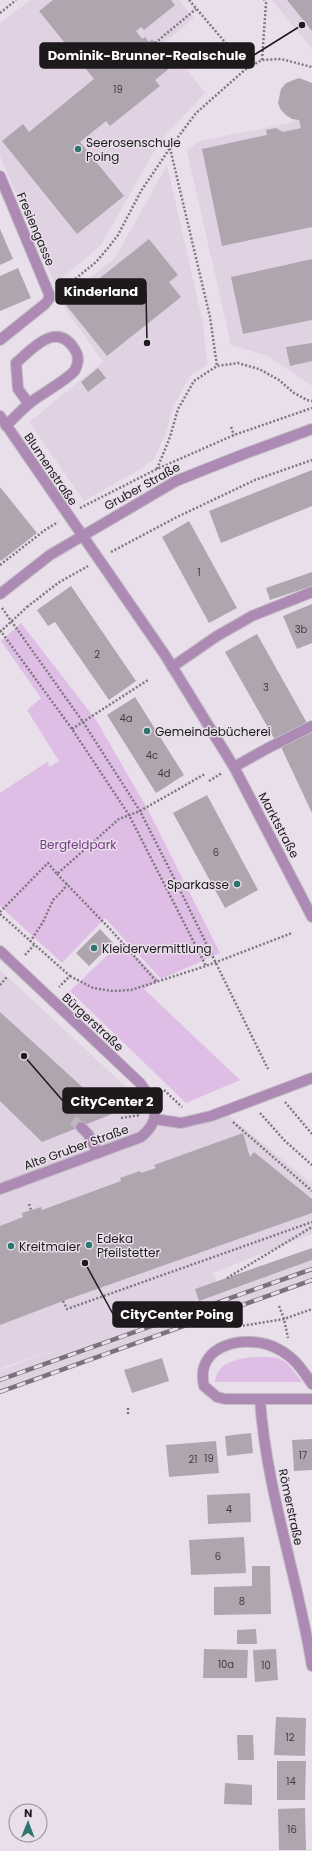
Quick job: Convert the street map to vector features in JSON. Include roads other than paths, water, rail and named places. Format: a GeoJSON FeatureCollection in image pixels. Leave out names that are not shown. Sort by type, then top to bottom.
{"type":"FeatureCollection","features":[{"type":"Feature","properties":{"kind":"street","name":"Fresiengasse"},"geometry":{"type":"LineString","coordinates":[[0,176],[49,294],[49,299],[44,304],[0,340]]}},
{"type":"Feature","properties":{"kind":"street"},"geometry":{"type":"LineString","coordinates":[[6,426],[29,404],[74,371],[78,361],[77,354],[69,341],[60,336],[52,336],[43,341],[16,363],[18,390],[29,404]]}},
{"type":"Feature","properties":{"kind":"street","name":"Blumenstraße"},"geometry":{"type":"LineString","coordinates":[[0,416],[81,536]]}},
{"type":"Feature","properties":{"kind":"street","name":"Gruber Straße"},"geometry":{"type":"LineString","coordinates":[[0,594],[50,555],[176,481],[193,473],[312,429]]}},
{"type":"Feature","properties":{"kind":"street","name":"Marktstraße"},"geometry":{"type":"LineString","coordinates":[[81,536],[100,559],[172,667],[234,767],[312,917]]}},
{"type":"Feature","properties":{"kind":"street"},"geometry":{"type":"LineString","coordinates":[[172,667],[218,636],[252,616],[312,592]]}},
{"type":"Feature","properties":{"kind":"street"},"geometry":{"type":"LineString","coordinates":[[234,767],[312,726]]}},
{"type":"Feature","properties":{"kind":"street","name":"Bürgerstraße"},"geometry":{"type":"LineString","coordinates":[[0,951],[140,1083],[151,1098],[155,1112],[154,1119]]}},
{"type":"Feature","properties":{"kind":"street"},"geometry":{"type":"LineString","coordinates":[[154,1119],[181,1123],[211,1116],[312,1078]]}},
{"type":"Feature","properties":{"kind":"street","name":"Alte Gruber Straße"},"geometry":{"type":"LineString","coordinates":[[0,1189],[141,1137],[151,1129],[154,1119]]}},
{"type":"Feature","properties":{"kind":"street"},"geometry":{"type":"LineString","coordinates":[[81,1127],[88,1134],[98,1153]]}},
{"type":"Feature","properties":{"kind":"street"},"geometry":{"type":"LineString","coordinates":[[312,1384],[290,1355],[277,1348],[260,1343],[245,1342],[228,1345],[215,1350],[206,1358],[202,1370],[204,1386],[210,1393],[217,1397],[225,1399],[312,1399]]}},
{"type":"Feature","properties":{"kind":"street","name":"Römerstraße"},"geometry":{"type":"LineString","coordinates":[[260,1399],[262,1433],[277,1504],[309,1628],[312,1666]]}},
{"type":"Feature","properties":{"kind":"tunnel"},"geometry":{"type":"LineString","coordinates":[[73,1120],[81,1127]]}},
{"type":"Feature","properties":{"kind":"railway"},"geometry":{"type":"LineString","coordinates":[[0,1380],[312,1269]]}},
{"type":"Feature","properties":{"kind":"railway"},"geometry":{"type":"LineString","coordinates":[[0,1392],[312,1280]]}},
{"type":"Feature","properties":{"kind":"place","name":"Dominik-Brunner-Realschule"},"geometry":{"type":"Point","coordinates":[302,25]}},
{"type":"Feature","properties":{"kind":"place","name":"Seerosenschule Poing"},"geometry":{"type":"Point","coordinates":[78,149]}},
{"type":"Feature","properties":{"kind":"place","name":"Kinderland"},"geometry":{"type":"Point","coordinates":[147,343]}},
{"type":"Feature","properties":{"kind":"place","name":"Gemeindebücherei"},"geometry":{"type":"Point","coordinates":[147,731]}},
{"type":"Feature","properties":{"kind":"place","name":"Sparkasse"},"geometry":{"type":"Point","coordinates":[237,884]}},
{"type":"Feature","properties":{"kind":"place","name":"Kleidervermittlung"},"geometry":{"type":"Point","coordinates":[94,948]}},
{"type":"Feature","properties":{"kind":"place","name":"CityCenter 2"},"geometry":{"type":"Point","coordinates":[24,1056]}},
{"type":"Feature","properties":{"kind":"place","name":"Edeka Pfeilstetter"},"geometry":{"type":"Point","coordinates":[89,1245]}},
{"type":"Feature","properties":{"kind":"place","name":"Kreitmaier"},"geometry":{"type":"Point","coordinates":[11,1246]}},
{"type":"Feature","properties":{"kind":"place","name":"CityCenter Poing"},"geometry":{"type":"Point","coordinates":[85,1263]}},
{"type":"Feature","properties":{"kind":"park label","name":"Bergfeldpark"},"geometry":{"type":"Point","coordinates":[78,844]}}]}
